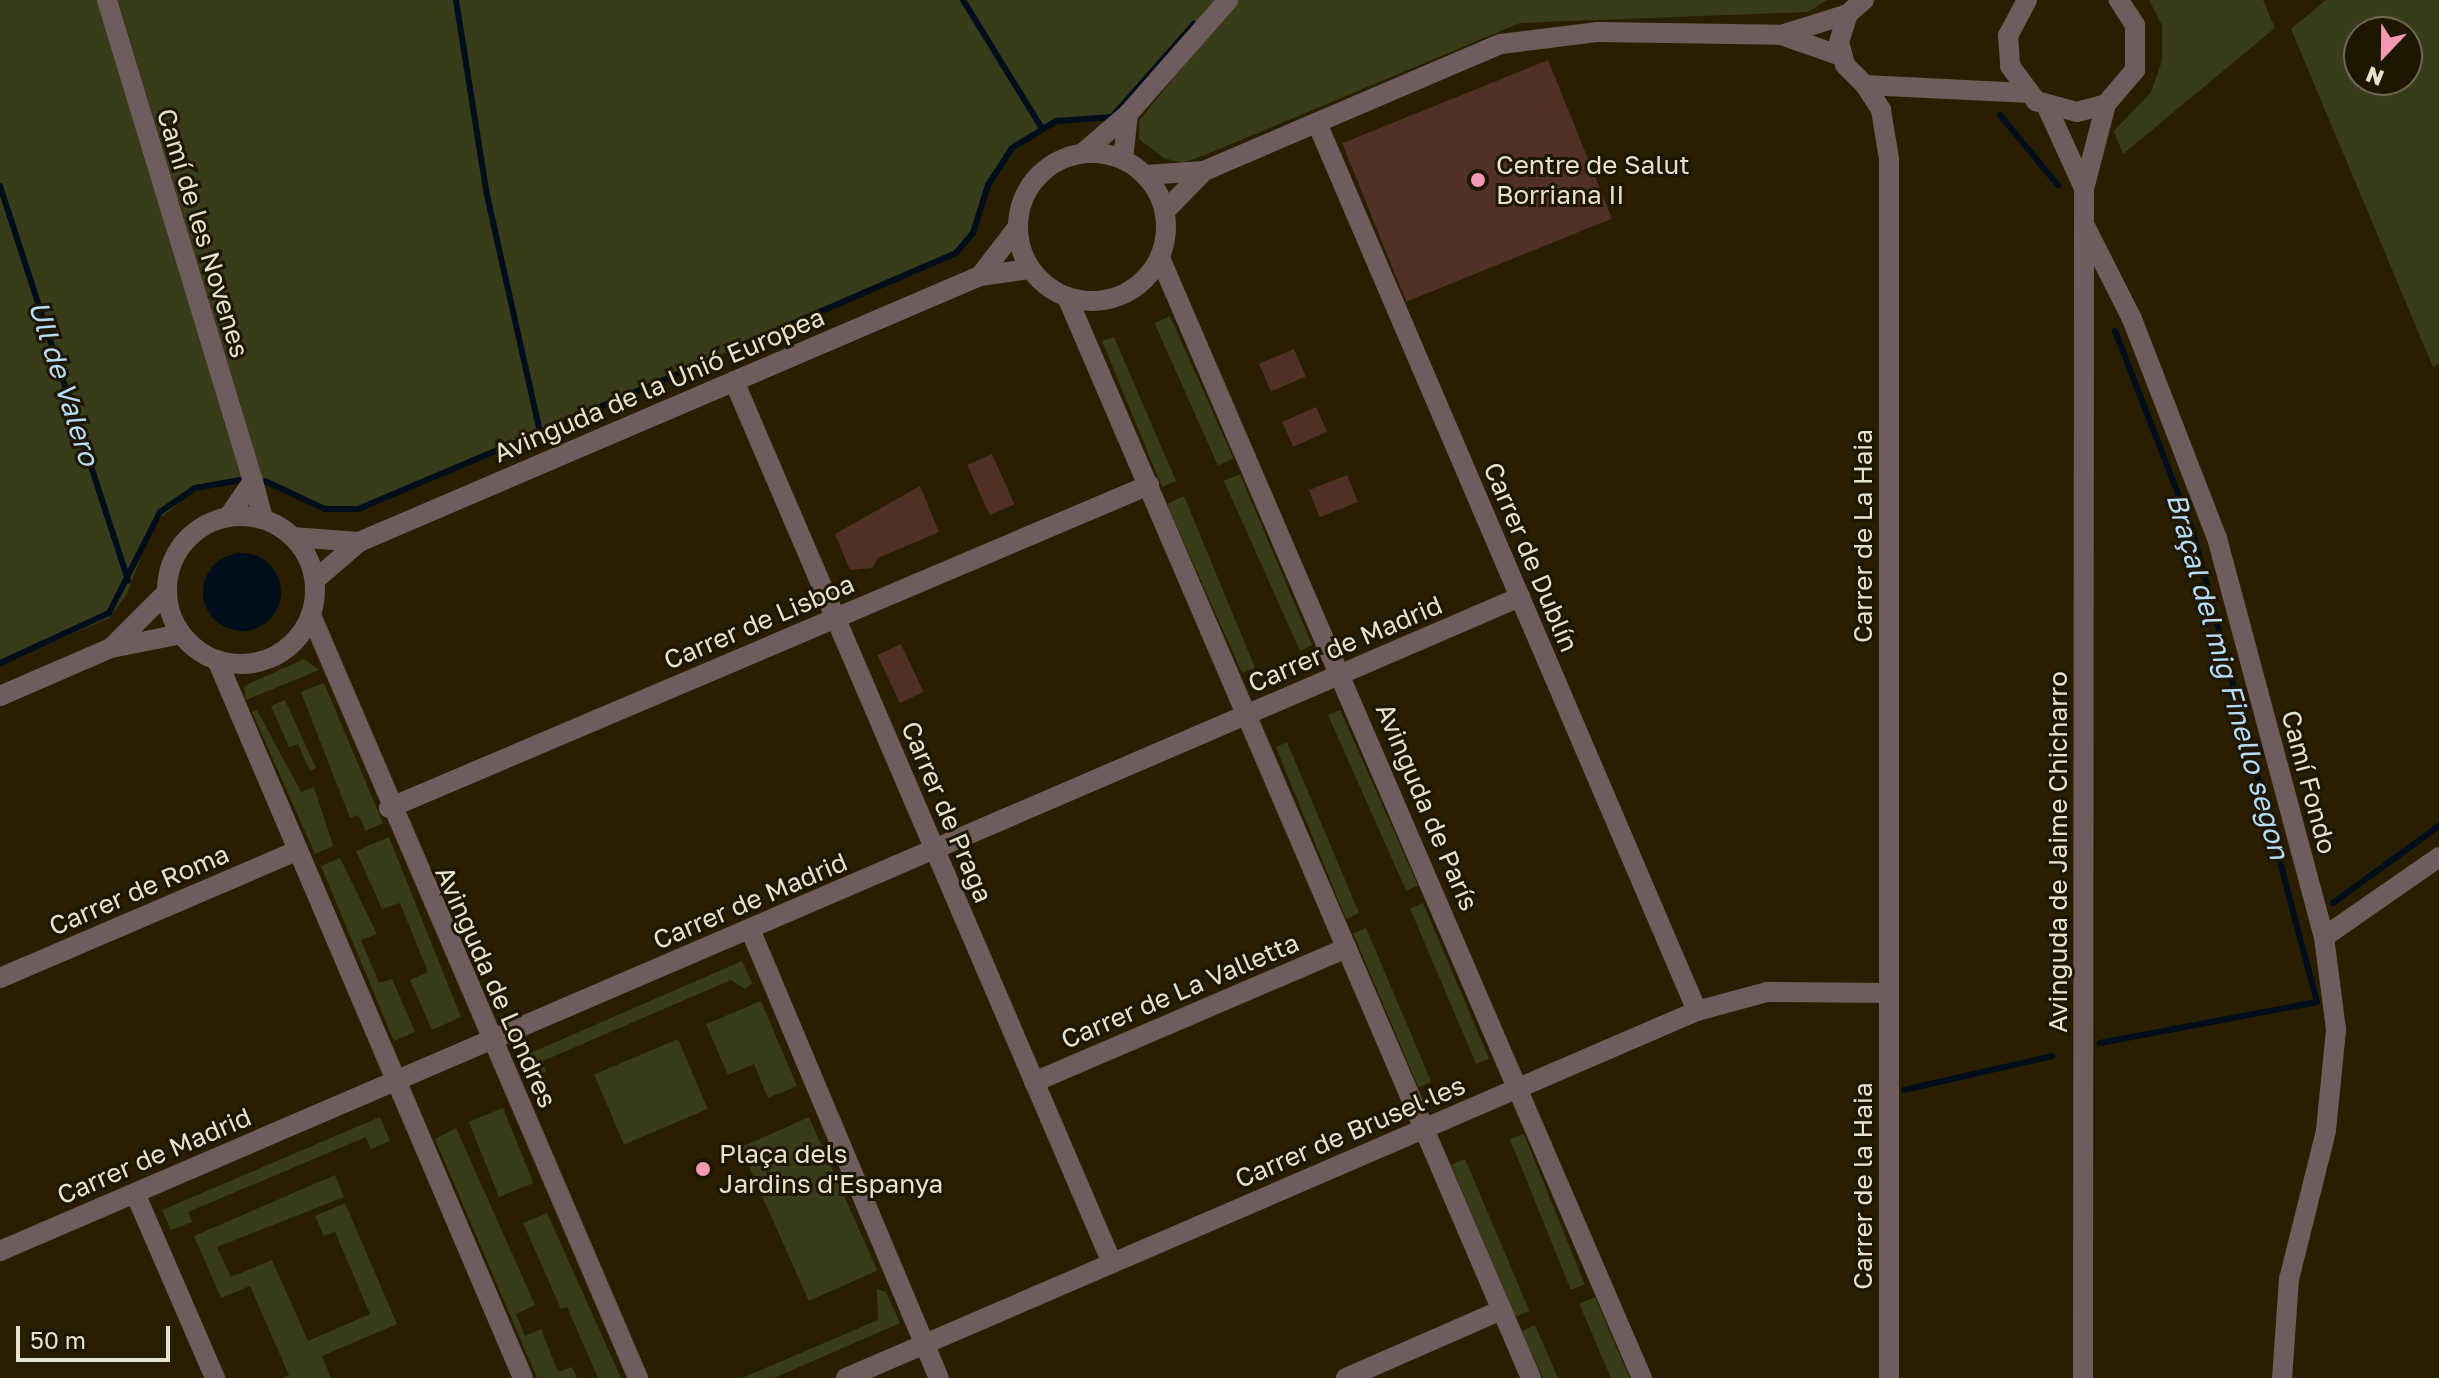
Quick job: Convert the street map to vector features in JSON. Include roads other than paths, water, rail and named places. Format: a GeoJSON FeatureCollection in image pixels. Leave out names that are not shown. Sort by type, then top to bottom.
{"type":"FeatureCollection","features":[{"type":"Feature","properties":{"kind":"street","name":"Camí de les Novenes"},"geometry":{"type":"LineString","coordinates":[[107,0],[263,519]]}},
{"type":"Feature","properties":{"kind":"street"},"geometry":{"type":"LineString","coordinates":[[1228,0],[1128,114],[1084,152],[1063,158],[1028,186],[1017,228],[1030,269],[1067,297],[1531,1378]]}},
{"type":"Feature","properties":{"kind":"street"},"geometry":{"type":"LineString","coordinates":[[2026,93],[2007,51],[2012,21],[2027,0]]}},
{"type":"Feature","properties":{"kind":"street"},"geometry":{"type":"LineString","coordinates":[[1146,175],[1204,171],[1501,44],[1598,32],[1781,35],[1841,56],[1865,85],[2026,93],[2047,107],[2077,112],[2106,104],[2128,83],[2138,55],[2135,25],[2119,0]]}},
{"type":"Feature","properties":{"kind":"street"},"geometry":{"type":"LineString","coordinates":[[1781,35],[1856,7]]}},
{"type":"Feature","properties":{"kind":"street"},"geometry":{"type":"LineString","coordinates":[[1841,56],[1856,7]]}},
{"type":"Feature","properties":{"kind":"street","name":"Carrer de La Haia"},"geometry":{"type":"LineString","coordinates":[[1865,85],[1881,110],[1889,159],[1889,993]]}},
{"type":"Feature","properties":{"kind":"street"},"geometry":{"type":"LineString","coordinates":[[2084,189],[2106,104]]}},
{"type":"Feature","properties":{"kind":"street"},"geometry":{"type":"LineString","coordinates":[[2047,107],[2084,189]]}},
{"type":"Feature","properties":{"kind":"street"},"geometry":{"type":"LineString","coordinates":[[1123,159],[1128,114]]}},
{"type":"Feature","properties":{"kind":"street","name":"Carrer de Dublín"},"geometry":{"type":"LineString","coordinates":[[1317,123],[1697,1011]]}},
{"type":"Feature","properties":{"kind":"street"},"geometry":{"type":"LineString","coordinates":[[1067,297],[1121,295],[1160,258],[1165,211],[1146,175],[1123,159],[1084,152]]}},
{"type":"Feature","properties":{"kind":"street"},"geometry":{"type":"LineString","coordinates":[[1165,211],[1204,171]]}},
{"type":"Feature","properties":{"kind":"street","name":"Avinguda de Jaime Chicharro"},"geometry":{"type":"LineString","coordinates":[[2083,1378],[2084,189]]}},
{"type":"Feature","properties":{"kind":"street","name":"Camí Fondo"},"geometry":{"type":"LineString","coordinates":[[2084,224],[2132,319],[2217,538],[2324,937],[2336,1030],[2326,1131],[2289,1279],[2282,1378]]}},
{"type":"Feature","properties":{"kind":"street","name":"Avinguda de la Unió Europea"},"geometry":{"type":"LineString","coordinates":[[980,276],[1017,228]]}},
{"type":"Feature","properties":{"kind":"street","name":"Avinguda de París"},"geometry":{"type":"LineString","coordinates":[[1160,258],[1342,674],[1642,1378]]}},
{"type":"Feature","properties":{"kind":"street","name":"Avinguda de la Unió Europea"},"geometry":{"type":"LineString","coordinates":[[315,580],[359,542],[980,276],[1030,269]]}},
{"type":"Feature","properties":{"kind":"street","name":"Carrer de Praga"},"geometry":{"type":"LineString","coordinates":[[734,381],[1112,1263]]}},
{"type":"Feature","properties":{"kind":"street"},"geometry":{"type":"LineString","coordinates":[[111,648],[166,593],[177,551],[190,535],[229,516],[253,481]]}},
{"type":"Feature","properties":{"kind":"street","name":"Carrer de Lisboa"},"geometry":{"type":"LineString","coordinates":[[389,808],[1149,485]]}},
{"type":"Feature","properties":{"kind":"street"},"geometry":{"type":"LineString","coordinates":[[217,660],[273,657],[311,615],[315,580],[293,537],[263,519],[229,516]]}},
{"type":"Feature","properties":{"kind":"street","name":"Avinguda de la Unió Europea"},"geometry":{"type":"LineString","coordinates":[[293,537],[359,542]]}},
{"type":"Feature","properties":{"kind":"street"},"geometry":{"type":"LineString","coordinates":[[166,593],[181,634],[217,660],[523,1378]]}},
{"type":"Feature","properties":{"kind":"street","name":"Carrer de Madrid"},"geometry":{"type":"LineString","coordinates":[[0,1251],[1520,597]]}},
{"type":"Feature","properties":{"kind":"street","name":"Avinguda de Londres"},"geometry":{"type":"LineString","coordinates":[[311,615],[389,808],[638,1378]]}},
{"type":"Feature","properties":{"kind":"street"},"geometry":{"type":"LineString","coordinates":[[0,696],[111,648],[181,634]]}},
{"type":"Feature","properties":{"kind":"street","name":"Carrer de Roma"},"geometry":{"type":"LineString","coordinates":[[0,978],[298,850]]}},
{"type":"Feature","properties":{"kind":"street"},"geometry":{"type":"LineString","coordinates":[[2324,937],[2439,857]]}},
{"type":"Feature","properties":{"kind":"street"},"geometry":{"type":"LineString","coordinates":[[750,929],[939,1378]]}},
{"type":"Feature","properties":{"kind":"street","name":"Carrer de La Valletta"},"geometry":{"type":"LineString","coordinates":[[1034,1082],[1347,948]]}},
{"type":"Feature","properties":{"kind":"street","name":"Carrer de Brusel·les"},"geometry":{"type":"LineString","coordinates":[[846,1378],[1697,1011],[1767,992],[1889,993]]}},
{"type":"Feature","properties":{"kind":"street","name":"Carrer de la Haia"},"geometry":{"type":"LineString","coordinates":[[1889,993],[1889,1378]]}},
{"type":"Feature","properties":{"kind":"street"},"geometry":{"type":"LineString","coordinates":[[135,1193],[215,1378]]}},
{"type":"Feature","properties":{"kind":"street"},"geometry":{"type":"LineString","coordinates":[[1346,1378],[1502,1310]]}},
{"type":"Feature","properties":{"kind":"water"},"geometry":{"type":"Polygon","coordinates":[[[242,553],[257,556],[274,570],[281,592],[278,607],[264,624],[242,631],[227,628],[210,614],[203,592],[206,577],[220,560],[242,553]]]}},
{"type":"Feature","properties":{"kind":"waterway"},"geometry":{"type":"LineString","coordinates":[[456,0],[487,195],[540,432]]}},
{"type":"Feature","properties":{"kind":"waterway"},"geometry":{"type":"LineString","coordinates":[[963,0],[1041,127]]}},
{"type":"Feature","properties":{"kind":"waterway"},"geometry":{"type":"LineString","coordinates":[[734,349],[956,253],[973,233],[988,185],[1012,148],[1056,121],[1112,117],[1194,24]]}},
{"type":"Feature","properties":{"kind":"waterway","name":"Braçal del mig Finello segon"},"geometry":{"type":"LineString","coordinates":[[2000,115],[2058,185]]}},
{"type":"Feature","properties":{"kind":"waterway","name":"Ull de Valero"},"geometry":{"type":"LineString","coordinates":[[0,186],[128,581]]}},
{"type":"Feature","properties":{"kind":"waterway","name":"Braçal del mig Finello segon"},"geometry":{"type":"LineString","coordinates":[[2100,1043],[2317,1002],[2193,532],[2115,331]]}},
{"type":"Feature","properties":{"kind":"waterway"},"geometry":{"type":"LineString","coordinates":[[265,481],[325,509],[358,509],[711,360]]}},
{"type":"Feature","properties":{"kind":"waterway","name":"Ull de Valero"},"geometry":{"type":"LineString","coordinates":[[0,663],[109,613],[160,512],[195,488],[240,480]]}},
{"type":"Feature","properties":{"kind":"waterway"},"geometry":{"type":"LineString","coordinates":[[2333,903],[2439,826]]}},
{"type":"Feature","properties":{"kind":"waterway"},"geometry":{"type":"LineString","coordinates":[[1904,1090],[2052,1056]]}},
{"type":"Feature","properties":{"kind":"place","name":"Centre de Salut Borriana II"},"geometry":{"type":"Point","coordinates":[1478,180]}},
{"type":"Feature","properties":{"kind":"place","name":"Plaça dels Jardins d'Espanya"},"geometry":{"type":"Point","coordinates":[703,1169]}}]}
